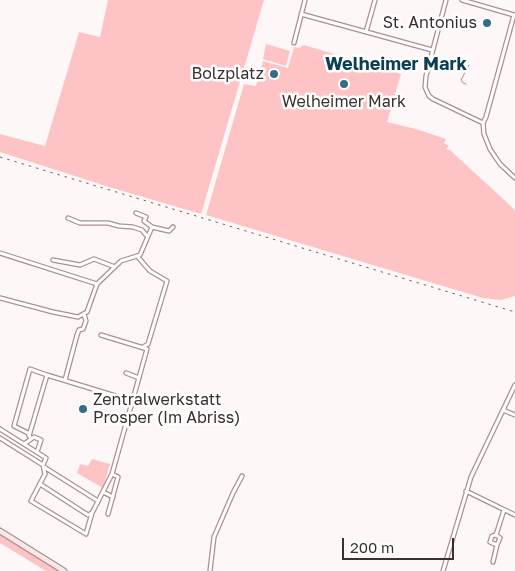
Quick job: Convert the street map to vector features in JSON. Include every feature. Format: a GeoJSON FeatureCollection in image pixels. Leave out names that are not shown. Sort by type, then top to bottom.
{"type":"FeatureCollection","features":[{"type":"Feature","properties":{"kind":"main road"},"geometry":{"type":"LineString","coordinates":[[0,531],[64,571]]}},
{"type":"Feature","properties":{"kind":"street"},"geometry":{"type":"LineString","coordinates":[[294,43],[305,0]]}},
{"type":"Feature","properties":{"kind":"street"},"geometry":{"type":"LineString","coordinates":[[366,32],[375,0]]}},
{"type":"Feature","properties":{"kind":"street"},"geometry":{"type":"LineString","coordinates":[[446,0],[424,82],[426,92],[433,98],[483,123]]}},
{"type":"Feature","properties":{"kind":"street"},"geometry":{"type":"LineString","coordinates":[[462,0],[515,15],[483,123],[484,134],[490,149],[500,164],[515,178]]}},
{"type":"Feature","properties":{"kind":"street"},"geometry":{"type":"LineString","coordinates":[[483,6],[485,0]]}},
{"type":"Feature","properties":{"kind":"street"},"geometry":{"type":"LineString","coordinates":[[301,14],[432,50]]}},
{"type":"Feature","properties":{"kind":"street"},"geometry":{"type":"LineString","coordinates":[[136,213],[146,217],[144,221],[152,227],[169,231],[173,227]]}},
{"type":"Feature","properties":{"kind":"street"},"geometry":{"type":"LineString","coordinates":[[68,218],[80,223],[108,223],[138,228],[147,236]]}},
{"type":"Feature","properties":{"kind":"street"},"geometry":{"type":"LineString","coordinates":[[0,298],[78,317],[87,312],[97,284],[121,261],[140,254],[152,227]]}},
{"type":"Feature","properties":{"kind":"street"},"geometry":{"type":"LineString","coordinates":[[0,253],[97,284]]}},
{"type":"Feature","properties":{"kind":"street"},"geometry":{"type":"LineString","coordinates":[[137,256],[150,271],[167,282],[148,344],[143,348]]}},
{"type":"Feature","properties":{"kind":"street"},"geometry":{"type":"LineString","coordinates":[[53,260],[80,265],[94,259],[115,267]]}},
{"type":"Feature","properties":{"kind":"street"},"geometry":{"type":"LineString","coordinates":[[65,380],[77,335],[79,330],[83,329],[86,322],[84,314]]}},
{"type":"Feature","properties":{"kind":"street"},"geometry":{"type":"LineString","coordinates":[[0,429],[46,458],[43,466],[45,474],[31,500],[86,534],[92,513],[112,474],[147,349],[101,335]]}},
{"type":"Feature","properties":{"kind":"street"},"geometry":{"type":"LineString","coordinates":[[30,438],[28,433],[14,426],[30,369],[132,400]]}},
{"type":"Feature","properties":{"kind":"street"},"geometry":{"type":"LineString","coordinates":[[126,373],[139,378]]}},
{"type":"Feature","properties":{"kind":"street"},"geometry":{"type":"LineString","coordinates":[[24,444],[30,438],[47,374]]}},
{"type":"Feature","properties":{"kind":"street"},"geometry":{"type":"LineString","coordinates":[[443,571],[466,491],[476,464],[515,385]]}},
{"type":"Feature","properties":{"kind":"street"},"geometry":{"type":"LineString","coordinates":[[503,410],[515,416]]}},
{"type":"Feature","properties":{"kind":"street"},"geometry":{"type":"LineString","coordinates":[[30,438],[34,437],[41,440],[37,452]]}},
{"type":"Feature","properties":{"kind":"street"},"geometry":{"type":"LineString","coordinates":[[0,438],[98,502]]}},
{"type":"Feature","properties":{"kind":"street"},"geometry":{"type":"LineString","coordinates":[[108,514],[118,477],[112,474]]}},
{"type":"Feature","properties":{"kind":"street"},"geometry":{"type":"LineString","coordinates":[[210,571],[214,537],[242,476]]}},
{"type":"Feature","properties":{"kind":"street"},"geometry":{"type":"LineString","coordinates":[[40,484],[88,515],[92,513]]}},
{"type":"Feature","properties":{"kind":"street"},"geometry":{"type":"LineString","coordinates":[[466,491],[515,515]]}},
{"type":"Feature","properties":{"kind":"street"},"geometry":{"type":"LineString","coordinates":[[103,492],[112,497]]}},
{"type":"Feature","properties":{"kind":"street"},"geometry":{"type":"LineString","coordinates":[[497,545],[490,542],[492,536],[496,535],[504,510]]}},
{"type":"Feature","properties":{"kind":"street"},"geometry":{"type":"LineString","coordinates":[[493,562],[500,538],[496,535]]}},
{"type":"Feature","properties":{"kind":"shaded area"},"geometry":{"type":"Polygon","coordinates":[[[108,0],[264,0],[201,214],[0,152],[0,134],[45,146],[79,32],[100,37],[108,0]]]}},
{"type":"Feature","properties":{"kind":"shaded area"},"geometry":{"type":"Polygon","coordinates":[[[266,44],[290,51],[286,66],[263,59],[266,44]]]}},
{"type":"Feature","properties":{"kind":"shaded area"},"geometry":{"type":"Polygon","coordinates":[[[304,45],[401,74],[387,122],[446,139],[444,143],[449,146],[446,149],[450,150],[515,210],[515,296],[501,300],[483,298],[206,215],[244,84],[256,86],[263,61],[288,68],[294,47],[299,48],[304,45]]]}},
{"type":"Feature","properties":{"kind":"shaded area"},"geometry":{"type":"Polygon","coordinates":[[[92,459],[110,464],[103,488],[77,473],[80,464],[88,466],[92,459]]]}},
{"type":"Feature","properties":{"kind":"shaded area"},"geometry":{"type":"Polygon","coordinates":[[[0,534],[59,571],[46,571],[0,543],[0,534]]]}},
{"type":"Feature","properties":{"kind":"waterway"},"geometry":{"type":"LineString","coordinates":[[466,84],[461,80],[469,65]]}},
{"type":"Feature","properties":{"kind":"railway"},"geometry":{"type":"LineString","coordinates":[[0,157],[515,312]]}},
{"type":"Feature","properties":{"kind":"place","name":"St. Antonius"},"geometry":{"type":"Point","coordinates":[487,23]}},
{"type":"Feature","properties":{"kind":"place","name":"Bolzplatz"},"geometry":{"type":"Point","coordinates":[274,74]}},
{"type":"Feature","properties":{"kind":"place","name":"Welheimer Mark"},"geometry":{"type":"Point","coordinates":[344,84]}},
{"type":"Feature","properties":{"kind":"place","name":"Zentralwerkstatt Prosper (Im Abriss)"},"geometry":{"type":"Point","coordinates":[83,409]}},
{"type":"Feature","properties":{"kind":"district","name":"Welheimer Mark"},"geometry":{"type":"Point","coordinates":[396,64]}}]}
